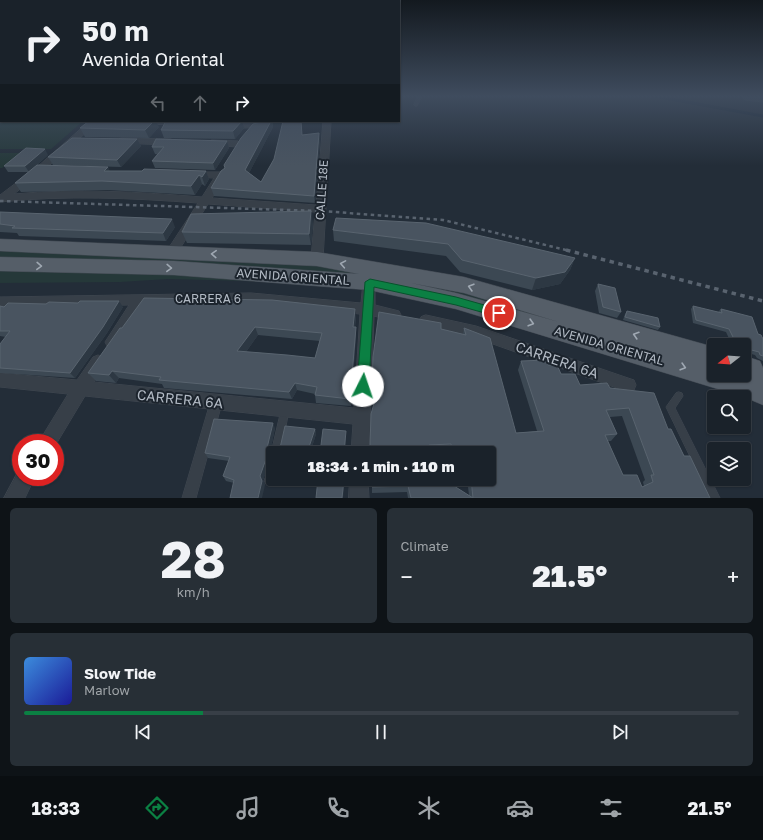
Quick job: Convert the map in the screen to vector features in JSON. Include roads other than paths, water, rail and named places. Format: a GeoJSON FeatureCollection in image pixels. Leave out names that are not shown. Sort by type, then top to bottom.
{"type":"FeatureCollection","features":[{"type":"Feature","properties":{"kind":"main road","name":"AVENIDA ORIENTAL"},"geometry":{"type":"LineString","coordinates":[[0,245],[318,260],[464,285],[707,356]]}},
{"type":"Feature","properties":{"kind":"main road","name":"AVENIDA ORIENTAL"},"geometry":{"type":"LineString","coordinates":[[0,264],[174,268],[370,282],[456,301],[755,378]]}},
{"type":"Feature","properties":{"kind":"street"},"geometry":{"type":"LineString","coordinates":[[1,199],[40,169],[93,122],[101,122]]}},
{"type":"Feature","properties":{"kind":"street"},"geometry":{"type":"LineString","coordinates":[[133,122],[187,123]]}},
{"type":"Feature","properties":{"kind":"street"},"geometry":{"type":"LineString","coordinates":[[216,124],[253,125],[266,122]]}},
{"type":"Feature","properties":{"kind":"street","name":"CALLE 18E"},"geometry":{"type":"LineString","coordinates":[[318,260],[327,122]]}},
{"type":"Feature","properties":{"kind":"street"},"geometry":{"type":"LineString","coordinates":[[155,142],[172,123]]}},
{"type":"Feature","properties":{"kind":"street"},"geometry":{"type":"LineString","coordinates":[[231,156],[238,144],[253,125]]}},
{"type":"Feature","properties":{"kind":"street"},"geometry":{"type":"LineString","coordinates":[[72,140],[87,140]]}},
{"type":"Feature","properties":{"kind":"street"},"geometry":{"type":"LineString","coordinates":[[110,141],[178,142]]}},
{"type":"Feature","properties":{"kind":"street"},"geometry":{"type":"LineString","coordinates":[[201,143],[238,144]]}},
{"type":"Feature","properties":{"kind":"street"},"geometry":{"type":"LineString","coordinates":[[40,169],[56,170]]}},
{"type":"Feature","properties":{"kind":"street"},"geometry":{"type":"LineString","coordinates":[[172,252],[222,172],[182,174]]}},
{"type":"Feature","properties":{"kind":"street"},"geometry":{"type":"LineString","coordinates":[[1,199],[36,195],[147,196],[203,202],[321,210]]}},
{"type":"Feature","properties":{"kind":"street"},"geometry":{"type":"LineString","coordinates":[[360,446],[370,282]]}},
{"type":"Feature","properties":{"kind":"street","name":"CARRERA 6"},"geometry":{"type":"LineString","coordinates":[[0,302],[139,301],[162,299],[251,298],[368,309]]}},
{"type":"Feature","properties":{"kind":"street"},"geometry":{"type":"LineString","coordinates":[[52,434],[79,389],[139,301]]}},
{"type":"Feature","properties":{"kind":"street","name":"CARRERA 6A"},"geometry":{"type":"LineString","coordinates":[[368,309],[476,332],[628,385]]}},
{"type":"Feature","properties":{"kind":"street","name":"CARRERA 6A"},"geometry":{"type":"LineString","coordinates":[[0,380],[361,417]]}},
{"type":"Feature","properties":{"kind":"street"},"geometry":{"type":"LineString","coordinates":[[189,498],[216,403]]}},
{"type":"Feature","properties":{"kind":"street"},"geometry":{"type":"LineString","coordinates":[[14,498],[21,486]]}},
{"type":"Feature","properties":{"kind":"street"},"geometry":{"type":"LineString","coordinates":[[359,486],[359,498]]}},
{"type":"Feature","properties":{"kind":"lane"},"geometry":{"type":"LineString","coordinates":[[679,396],[670,407],[714,498]]}},
{"type":"Feature","properties":{"kind":"lane"},"geometry":{"type":"LineString","coordinates":[[278,446],[286,409]]}},
{"type":"Feature","properties":{"kind":"railway"},"geometry":{"type":"LineString","coordinates":[[0,201],[321,211],[443,220],[568,250]]}},
{"type":"Feature","properties":{"kind":"railway"},"geometry":{"type":"LineString","coordinates":[[568,250],[763,301]]}}]}
